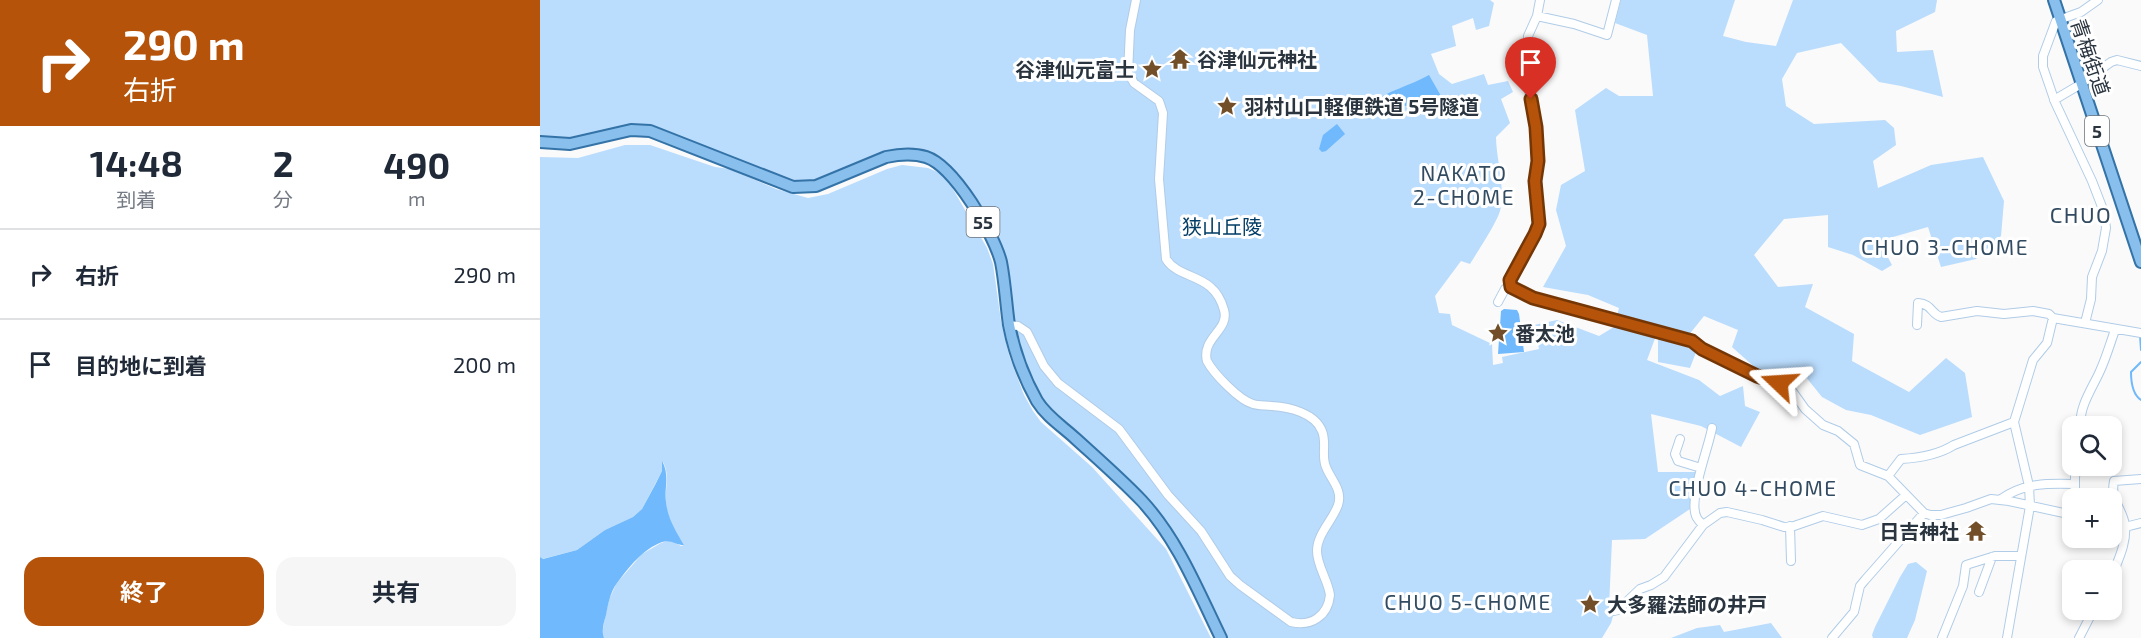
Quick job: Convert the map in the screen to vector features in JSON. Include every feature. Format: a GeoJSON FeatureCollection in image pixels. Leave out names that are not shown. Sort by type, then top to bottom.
{"type":"FeatureCollection","features":[{"type":"Feature","properties":{"kind":"main road","name":"青梅街道"},"geometry":{"type":"LineString","coordinates":[[2054,0],[2141,262]]}},
{"type":"Feature","properties":{"kind":"main road","name":"55"},"geometry":{"type":"LineString","coordinates":[[540,142],[570,144],[631,130],[650,131],[781,183],[799,187],[816,186],[886,157],[910,154],[927,157],[950,173],[990,233],[1001,262],[1009,325],[1017,355],[1038,402],[1048,416],[1074,437],[1142,501],[1172,538],[1221,638]]}},
{"type":"Feature","properties":{"kind":"street"},"geometry":{"type":"LineString","coordinates":[[1009,325],[1018,326],[1027,332],[1044,366],[1058,383],[1100,412],[1119,429],[1168,495],[1201,531],[1225,569],[1240,585],[1291,622],[1310,623],[1323,614],[1330,595],[1319,561],[1317,546],[1336,511],[1339,497],[1336,484],[1323,460],[1322,431],[1316,421],[1304,414],[1277,406],[1254,405],[1244,400],[1207,361],[1206,350],[1222,326],[1225,312],[1209,285],[1173,267],[1166,259],[1159,174],[1163,113],[1159,101],[1134,83],[1128,73],[1130,30],[1136,0]]}},
{"type":"Feature","properties":{"kind":"street"},"geometry":{"type":"LineString","coordinates":[[1498,302],[1510,285],[1510,280],[1539,224],[1535,192],[1538,161],[1536,118],[1528,87],[1528,36],[1537,16],[1540,0]]}},
{"type":"Feature","properties":{"kind":"street"},"geometry":{"type":"LineString","coordinates":[[1537,16],[1574,24],[1607,35],[1616,0]]}},
{"type":"Feature","properties":{"kind":"street"},"geometry":{"type":"LineString","coordinates":[[2085,323],[2091,299],[2092,277],[2102,251],[2106,228],[2104,212],[2054,100],[2043,67],[2043,56],[2054,22],[2081,12],[2098,0]]}},
{"type":"Feature","properties":{"kind":"street"},"geometry":{"type":"LineString","coordinates":[[2054,100],[2111,62],[2117,60],[2141,66]]}},
{"type":"Feature","properties":{"kind":"street"},"geometry":{"type":"LineString","coordinates":[[1510,285],[1518,292],[1533,298],[1692,341],[1702,349],[1757,376],[1769,378],[1790,388],[1805,409],[1823,425],[1838,431],[1854,444],[1860,465],[1888,476],[1924,513],[1941,515],[1990,499],[2001,499],[2062,513]]}},
{"type":"Feature","properties":{"kind":"street"},"geometry":{"type":"LineString","coordinates":[[1917,325],[1918,303],[1931,307],[1936,315],[1941,317],[1966,311],[2004,314],[2033,311],[2049,314],[2053,318],[2140,333]]}},
{"type":"Feature","properties":{"kind":"street"},"geometry":{"type":"LineString","coordinates":[[2007,638],[2030,506],[2029,486],[2014,422],[2033,360],[2047,343],[2053,318]]}},
{"type":"Feature","properties":{"kind":"street"},"geometry":{"type":"LineString","coordinates":[[2082,416],[2115,330]]}},
{"type":"Feature","properties":{"kind":"street"},"geometry":{"type":"LineString","coordinates":[[1888,476],[1901,459],[1917,458],[1946,450],[2014,422]]}},
{"type":"Feature","properties":{"kind":"street"},"geometry":{"type":"LineString","coordinates":[[1703,525],[1697,518],[1695,507],[1701,468],[1710,443],[1712,428]]}},
{"type":"Feature","properties":{"kind":"street"},"geometry":{"type":"LineString","coordinates":[[1680,439],[1674,454],[1678,461],[1701,468]]}},
{"type":"Feature","properties":{"kind":"street"},"geometry":{"type":"LineString","coordinates":[[2075,476],[2075,488]]}},
{"type":"Feature","properties":{"kind":"street"},"geometry":{"type":"LineString","coordinates":[[2117,560],[2124,541],[2125,527],[2113,497],[2114,481],[2141,479]]}},
{"type":"Feature","properties":{"kind":"street"},"geometry":{"type":"LineString","coordinates":[[2001,499],[2029,486],[2043,483],[2075,484]]}},
{"type":"Feature","properties":{"kind":"street"},"geometry":{"type":"LineString","coordinates":[[1614,611],[1618,610],[1640,589],[1662,578],[1703,525],[1724,512],[1790,526],[1823,516],[1855,524],[1869,524],[1879,519],[1906,495]]}},
{"type":"Feature","properties":{"kind":"street"},"geometry":{"type":"LineString","coordinates":[[1833,638],[1854,612],[1860,586],[1924,513]]}},
{"type":"Feature","properties":{"kind":"street"},"geometry":{"type":"LineString","coordinates":[[2122,526],[2141,523]]}},
{"type":"Feature","properties":{"kind":"street"},"geometry":{"type":"LineString","coordinates":[[1790,526],[1791,561]]}},
{"type":"Feature","properties":{"kind":"street"},"geometry":{"type":"LineString","coordinates":[[1942,638],[1963,586],[1966,565],[1992,557],[2021,556]]}},
{"type":"Feature","properties":{"kind":"street"},"geometry":{"type":"LineString","coordinates":[[1979,592],[1992,557]]}},
{"type":"Feature","properties":{"kind":"street"},"geometry":{"type":"LineString","coordinates":[[2079,638],[2088,620]]}},
{"type":"Feature","properties":{"kind":"green space","name":"狭山丘陵"},"geometry":{"type":"Polygon","coordinates":[[[540,0],[1490,0],[1494,3],[1489,26],[1476,30],[1473,18],[1452,26],[1456,46],[1431,54],[1439,74],[1452,84],[1484,74],[1488,85],[1508,81],[1513,92],[1501,99],[1510,123],[1496,137],[1502,194],[1500,211],[1470,264],[1461,261],[1435,296],[1439,313],[1450,314],[1452,325],[1492,344],[1493,365],[1503,363],[1502,357],[1539,349],[1534,325],[1557,320],[1599,336],[1614,327],[1619,308],[1588,295],[1543,287],[1566,246],[1556,210],[1561,185],[1585,171],[1575,110],[1606,88],[1619,96],[1653,96],[1647,35],[1615,23],[1621,0],[1735,0],[1723,36],[1776,46],[1793,0],[1937,0],[1935,12],[1896,31],[1897,52],[1933,50],[1943,97],[1879,82],[1841,43],[1797,53],[1782,79],[1786,106],[1814,124],[1885,120],[1894,128],[1896,145],[1873,161],[1878,188],[1931,165],[1983,157],[2004,201],[2001,236],[1976,259],[1941,267],[1928,227],[1879,241],[1892,265],[1882,271],[1853,255],[1828,247],[1828,215],[1784,219],[1754,255],[1778,287],[1813,284],[1805,307],[1854,334],[1852,361],[1909,392],[1946,358],[1965,373],[1972,417],[1920,435],[1871,415],[1846,410],[1822,397],[1801,371],[1785,384],[1759,371],[1732,347],[1738,330],[1704,316],[1688,336],[1657,333],[1647,360],[1699,380],[1720,396],[1743,386],[1745,406],[1760,412],[1741,447],[1701,426],[1651,414],[1658,472],[1698,472],[1690,509],[1645,539],[1612,540],[1609,607],[1614,613],[1602,638],[1221,638],[1199,593],[1142,501],[1048,416],[1017,355],[1001,262],[950,173],[910,154],[805,188],[650,131],[585,141],[540,142],[540,0]]]}},
{"type":"Feature","properties":{"kind":"green space"},"geometry":{"type":"Polygon","coordinates":[[[625,145],[650,145],[715,167],[730,169],[776,189],[808,198],[828,194],[902,165],[928,168],[940,173],[950,184],[987,248],[993,264],[1001,321],[1009,355],[1024,395],[1033,411],[1041,422],[1092,467],[1166,549],[1211,638],[604,638],[602,635],[604,622],[609,600],[616,584],[642,554],[661,543],[670,540],[681,546],[684,545],[672,524],[666,506],[667,476],[663,462],[662,471],[642,509],[633,517],[605,530],[577,550],[542,559],[540,557],[540,157],[578,158],[625,145]]]}},
{"type":"Feature","properties":{"kind":"green space"},"geometry":{"type":"Polygon","coordinates":[[[1658,337],[1698,347],[1690,368],[1658,362],[1658,337]]]}},
{"type":"Feature","properties":{"kind":"green space"},"geometry":{"type":"Polygon","coordinates":[[[1916,562],[1927,571],[1915,620],[1907,638],[1873,638],[1875,627],[1900,577],[1908,564],[1916,562]]]}},
{"type":"Feature","properties":{"kind":"green space"},"geometry":{"type":"Polygon","coordinates":[[[1771,623],[1782,638],[1671,638],[1697,628],[1720,625],[1724,632],[1771,623]]]}},
{"type":"Feature","properties":{"kind":"water"},"geometry":{"type":"Polygon","coordinates":[[[1429,75],[1441,96],[1406,106],[1389,103],[1378,112],[1371,104],[1385,95],[1429,75]]]}},
{"type":"Feature","properties":{"kind":"water"},"geometry":{"type":"Polygon","coordinates":[[[1337,124],[1345,134],[1322,152],[1319,149],[1323,135],[1337,124]]]}},
{"type":"Feature","properties":{"kind":"water","name":"番太池"},"geometry":{"type":"Polygon","coordinates":[[[1504,309],[1517,310],[1519,314],[1524,352],[1498,354],[1501,311],[1504,309]]]}},
{"type":"Feature","properties":{"kind":"water"},"geometry":{"type":"Polygon","coordinates":[[[662,461],[666,471],[667,508],[684,545],[668,541],[662,542],[648,549],[631,565],[611,594],[603,626],[604,638],[540,638],[540,557],[543,559],[577,550],[605,530],[633,517],[642,509],[655,485],[662,471],[662,461]]]}},
{"type":"Feature","properties":{"kind":"waterway"},"geometry":{"type":"LineString","coordinates":[[2140,335],[2141,350]]}},
{"type":"Feature","properties":{"kind":"waterway"},"geometry":{"type":"LineString","coordinates":[[2141,362],[2131,372],[2134,391],[2141,400]]}},
{"type":"Feature","properties":{"kind":"place","name":"谷津仙元神社"},"geometry":{"type":"Point","coordinates":[1180,59]}},
{"type":"Feature","properties":{"kind":"place","name":"谷津仙元富士"},"geometry":{"type":"Point","coordinates":[1152,69]}},
{"type":"Feature","properties":{"kind":"place","name":"羽村山口軽便鉄道 5号隧道"},"geometry":{"type":"Point","coordinates":[1227,106]}},
{"type":"Feature","properties":{"kind":"place","name":"番太池"},"geometry":{"type":"Point","coordinates":[1498,333]}},
{"type":"Feature","properties":{"kind":"place","name":"日吉神社"},"geometry":{"type":"Point","coordinates":[1976,531]}},
{"type":"Feature","properties":{"kind":"place","name":"大多羅法師の井戸"},"geometry":{"type":"Point","coordinates":[1590,604]}},
{"type":"Feature","properties":{"kind":"district","name":"NAKATO 2-CHOME"},"geometry":{"type":"Point","coordinates":[1464,184]}},
{"type":"Feature","properties":{"kind":"district","name":"CHUO"},"geometry":{"type":"Point","coordinates":[2081,214]}},
{"type":"Feature","properties":{"kind":"district","name":"CHUO 3-CHOME"},"geometry":{"type":"Point","coordinates":[1945,246]}},
{"type":"Feature","properties":{"kind":"district","name":"CHUO 4-CHOME"},"geometry":{"type":"Point","coordinates":[1753,487]}},
{"type":"Feature","properties":{"kind":"district","name":"CHUO 5-CHOME"},"geometry":{"type":"Point","coordinates":[1468,601]}},
{"type":"Feature","properties":{"kind":"route"},"geometry":{"type":"LineString","coordinates":[[1531,99],[1535,111],[1538,161],[1535,192],[1539,224],[1510,280],[1511,287],[1533,298],[1692,341],[1702,349],[1757,376],[1779,383]]}}]}
